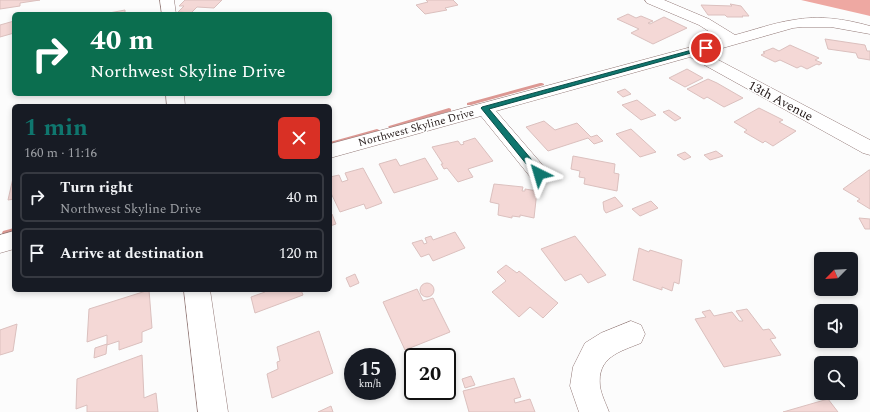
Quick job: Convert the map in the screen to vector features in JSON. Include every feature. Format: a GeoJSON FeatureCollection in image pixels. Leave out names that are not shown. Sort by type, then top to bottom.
{"type":"FeatureCollection","features":[{"type":"Feature","properties":{"kind":"street"},"geometry":{"type":"LineString","coordinates":[[168,0],[169,12]]}},
{"type":"Feature","properties":{"kind":"street"},"geometry":{"type":"LineString","coordinates":[[652,0],[704,22],[733,40]]}},
{"type":"Feature","properties":{"kind":"street","name":"Northwest Skyline Drive"},"geometry":{"type":"LineString","coordinates":[[332,150],[792,24],[815,21],[842,23],[870,30]]}},
{"type":"Feature","properties":{"kind":"street","name":"13th Avenue"},"geometry":{"type":"LineString","coordinates":[[692,52],[870,148]]}},
{"type":"Feature","properties":{"kind":"street"},"geometry":{"type":"LineString","coordinates":[[484,108],[539,174]]}},
{"type":"Feature","properties":{"kind":"street"},"geometry":{"type":"LineString","coordinates":[[0,244],[12,241]]}},
{"type":"Feature","properties":{"kind":"street"},"geometry":{"type":"LineString","coordinates":[[197,292],[213,412]]}},
{"type":"Feature","properties":{"kind":"street"},"geometry":{"type":"LineString","coordinates":[[594,412],[585,386],[587,366],[595,352],[612,342],[631,334]]}},
{"type":"Feature","properties":{"kind":"shaded area"},"geometry":{"type":"Polygon","coordinates":[[[801,0],[870,0],[870,16],[866,15],[801,0]]]}},
{"type":"Feature","properties":{"kind":"building"},"geometry":{"type":"Polygon","coordinates":[[[0,0],[40,0],[20,3],[20,6],[0,9],[0,0]]]}},
{"type":"Feature","properties":{"kind":"building"},"geometry":{"type":"Polygon","coordinates":[[[185,0],[222,0],[214,8],[197,7],[192,12],[178,12],[184,6],[179,6],[185,0]]]}},
{"type":"Feature","properties":{"kind":"building"},"geometry":{"type":"Polygon","coordinates":[[[426,0],[453,0],[458,5],[445,8],[447,10],[425,14],[416,5],[428,2],[426,0]]]}},
{"type":"Feature","properties":{"kind":"building"},"geometry":{"type":"Polygon","coordinates":[[[730,4],[741,6],[749,16],[727,17],[725,15],[708,15],[701,5],[732,6],[730,4]]]}},
{"type":"Feature","properties":{"kind":"building"},"geometry":{"type":"Polygon","coordinates":[[[125,10],[125,12],[114,12],[125,10]]]}},
{"type":"Feature","properties":{"kind":"building"},"geometry":{"type":"Polygon","coordinates":[[[628,14],[636,18],[641,16],[653,21],[648,23],[650,24],[664,17],[687,28],[653,44],[631,33],[639,29],[617,19],[628,14]]]}},
{"type":"Feature","properties":{"kind":"building"},"geometry":{"type":"Polygon","coordinates":[[[12,22],[12,34],[0,37],[0,25],[12,22]]]}},
{"type":"Feature","properties":{"kind":"building"},"geometry":{"type":"Polygon","coordinates":[[[825,39],[865,45],[867,51],[870,51],[870,60],[858,58],[856,53],[828,49],[825,39]]]}},
{"type":"Feature","properties":{"kind":"building"},"geometry":{"type":"Polygon","coordinates":[[[790,45],[819,58],[815,60],[822,63],[807,69],[801,66],[797,68],[780,60],[775,62],[761,55],[765,53],[763,52],[773,48],[779,51],[790,45]]]}},
{"type":"Feature","properties":{"kind":"building"},"geometry":{"type":"Polygon","coordinates":[[[687,69],[703,78],[685,87],[669,78],[687,69]]]}},
{"type":"Feature","properties":{"kind":"building"},"geometry":{"type":"Polygon","coordinates":[[[708,79],[743,98],[724,107],[707,97],[704,99],[687,89],[708,79]]]}},
{"type":"Feature","properties":{"kind":"building"},"geometry":{"type":"Polygon","coordinates":[[[625,89],[631,94],[623,97],[617,92],[625,89]]]}},
{"type":"Feature","properties":{"kind":"building"},"geometry":{"type":"Polygon","coordinates":[[[637,100],[656,115],[641,120],[622,105],[637,100]]]}},
{"type":"Feature","properties":{"kind":"building"},"geometry":{"type":"Polygon","coordinates":[[[759,108],[783,120],[779,122],[796,131],[773,146],[765,141],[763,143],[744,132],[747,130],[734,122],[759,108]]]}},
{"type":"Feature","properties":{"kind":"building"},"geometry":{"type":"Polygon","coordinates":[[[669,110],[681,118],[675,121],[663,112],[669,110]]]}},
{"type":"Feature","properties":{"kind":"building"},"geometry":{"type":"Polygon","coordinates":[[[544,121],[555,130],[577,123],[591,137],[597,135],[603,141],[594,144],[588,138],[548,151],[526,127],[544,121]]]}},
{"type":"Feature","properties":{"kind":"building"},"geometry":{"type":"Polygon","coordinates":[[[631,129],[656,152],[640,157],[616,134],[631,129]]]}},
{"type":"Feature","properties":{"kind":"building"},"geometry":{"type":"Polygon","coordinates":[[[475,138],[493,161],[468,169],[473,177],[458,182],[447,168],[444,169],[441,164],[443,164],[432,147],[458,141],[461,145],[464,144],[463,142],[475,138]]]}},
{"type":"Feature","properties":{"kind":"building"},"geometry":{"type":"Polygon","coordinates":[[[716,151],[723,156],[710,160],[704,155],[716,151]]]}},
{"type":"Feature","properties":{"kind":"building"},"geometry":{"type":"Polygon","coordinates":[[[685,152],[691,157],[684,160],[677,155],[685,152]]]}},
{"type":"Feature","properties":{"kind":"building"},"geometry":{"type":"Polygon","coordinates":[[[573,156],[615,164],[614,173],[619,174],[617,191],[584,184],[585,178],[579,177],[580,171],[571,169],[573,156]]]}},
{"type":"Feature","properties":{"kind":"building"},"geometry":{"type":"Polygon","coordinates":[[[425,158],[438,179],[394,193],[379,164],[396,159],[400,166],[425,158]]]}},
{"type":"Feature","properties":{"kind":"building"},"geometry":{"type":"Polygon","coordinates":[[[363,168],[382,203],[366,209],[364,204],[340,212],[332,195],[332,177],[339,175],[342,182],[348,180],[345,173],[363,168]]]}},
{"type":"Feature","properties":{"kind":"building"},"geometry":{"type":"Polygon","coordinates":[[[869,170],[870,209],[857,201],[860,199],[843,189],[869,170]]]}},
{"type":"Feature","properties":{"kind":"building"},"geometry":{"type":"Polygon","coordinates":[[[12,182],[12,199],[8,200],[12,182]]]}},
{"type":"Feature","properties":{"kind":"building"},"geometry":{"type":"Polygon","coordinates":[[[494,184],[523,187],[522,191],[525,191],[525,189],[537,191],[534,218],[520,215],[520,217],[512,216],[512,218],[498,215],[499,204],[490,202],[494,184]]]}},
{"type":"Feature","properties":{"kind":"building"},"geometry":{"type":"Polygon","coordinates":[[[615,197],[623,206],[606,213],[603,202],[615,197]]]}},
{"type":"Feature","properties":{"kind":"building"},"geometry":{"type":"Polygon","coordinates":[[[651,201],[658,208],[640,216],[632,209],[651,201]]]}},
{"type":"Feature","properties":{"kind":"building"},"geometry":{"type":"Polygon","coordinates":[[[332,214],[336,224],[332,225],[332,214]]]}},
{"type":"Feature","properties":{"kind":"building"},"geometry":{"type":"Polygon","coordinates":[[[859,218],[870,219],[870,229],[865,229],[859,218]]]}},
{"type":"Feature","properties":{"kind":"building"},"geometry":{"type":"Polygon","coordinates":[[[455,232],[465,248],[433,261],[429,254],[421,257],[412,243],[422,240],[424,244],[427,243],[425,238],[431,236],[433,240],[455,232]]]}},
{"type":"Feature","properties":{"kind":"building"},"geometry":{"type":"Polygon","coordinates":[[[575,236],[606,275],[588,283],[581,274],[565,281],[541,249],[575,236]]]}},
{"type":"Feature","properties":{"kind":"building"},"geometry":{"type":"Polygon","coordinates":[[[639,248],[682,260],[679,284],[674,282],[672,291],[662,287],[662,290],[633,280],[639,248]]]}},
{"type":"Feature","properties":{"kind":"building"},"geometry":{"type":"Polygon","coordinates":[[[506,265],[517,273],[519,271],[558,303],[543,318],[530,307],[519,317],[492,292],[506,281],[497,272],[506,265]]]}},
{"type":"Feature","properties":{"kind":"building"},"geometry":{"type":"Polygon","coordinates":[[[355,274],[359,283],[350,287],[346,278],[355,274]]]}},
{"type":"Feature","properties":{"kind":"building"},"geometry":{"type":"Polygon","coordinates":[[[427,283],[432,285],[434,290],[432,295],[427,297],[422,295],[420,290],[422,285],[427,283]]]}},
{"type":"Feature","properties":{"kind":"building"},"geometry":{"type":"Polygon","coordinates":[[[417,289],[423,301],[433,298],[450,332],[410,348],[404,348],[383,302],[417,289]]]}},
{"type":"Feature","properties":{"kind":"building"},"geometry":{"type":"Polygon","coordinates":[[[143,292],[149,292],[152,328],[142,332],[142,342],[119,350],[119,341],[107,345],[107,335],[87,342],[89,309],[143,292]]]}},
{"type":"Feature","properties":{"kind":"building"},"geometry":{"type":"Polygon","coordinates":[[[265,292],[302,292],[303,295],[255,313],[251,297],[265,292]]]}},
{"type":"Feature","properties":{"kind":"building"},"geometry":{"type":"Polygon","coordinates":[[[747,309],[763,330],[769,329],[776,338],[770,339],[781,355],[724,367],[695,319],[706,317],[702,312],[710,310],[714,316],[732,312],[739,321],[743,321],[736,311],[747,309]]]}},
{"type":"Feature","properties":{"kind":"building"},"geometry":{"type":"Polygon","coordinates":[[[17,324],[13,351],[0,355],[0,330],[17,324]]]}},
{"type":"Feature","properties":{"kind":"building"},"geometry":{"type":"Polygon","coordinates":[[[319,331],[333,373],[272,398],[267,374],[278,369],[277,362],[280,361],[277,347],[319,331]]]}},
{"type":"Feature","properties":{"kind":"building"},"geometry":{"type":"Polygon","coordinates":[[[107,344],[106,354],[94,358],[95,348],[107,344]]]}},
{"type":"Feature","properties":{"kind":"building"},"geometry":{"type":"Polygon","coordinates":[[[142,355],[144,398],[156,393],[158,412],[87,412],[87,405],[76,409],[77,379],[142,355]]]}},
{"type":"Feature","properties":{"kind":"building"},"geometry":{"type":"Polygon","coordinates":[[[471,376],[475,385],[465,388],[462,379],[471,376]]]}},
{"type":"Feature","properties":{"kind":"building"},"geometry":{"type":"Polygon","coordinates":[[[514,378],[521,397],[514,399],[515,403],[530,399],[535,412],[469,412],[463,391],[514,378]]]}},
{"type":"Feature","properties":{"kind":"building"},"geometry":{"type":"Polygon","coordinates":[[[829,400],[838,412],[783,412],[829,400]]]}},
{"type":"Feature","properties":{"kind":"building"},"geometry":{"type":"Polygon","coordinates":[[[331,406],[333,412],[318,412],[331,406]]]}},
{"type":"Feature","properties":{"kind":"waterway"},"geometry":{"type":"LineString","coordinates":[[469,104],[542,84]]}},
{"type":"Feature","properties":{"kind":"waterway"},"geometry":{"type":"LineString","coordinates":[[391,127],[449,110]]}},
{"type":"Feature","properties":{"kind":"waterway"},"geometry":{"type":"LineString","coordinates":[[332,143],[377,131]]}},
{"type":"Feature","properties":{"kind":"waterway"},"geometry":{"type":"LineString","coordinates":[[5,233],[12,231]]}},
{"type":"Feature","properties":{"kind":"route"},"geometry":{"type":"LineString","coordinates":[[539,174],[484,108],[706,48]]}}]}
